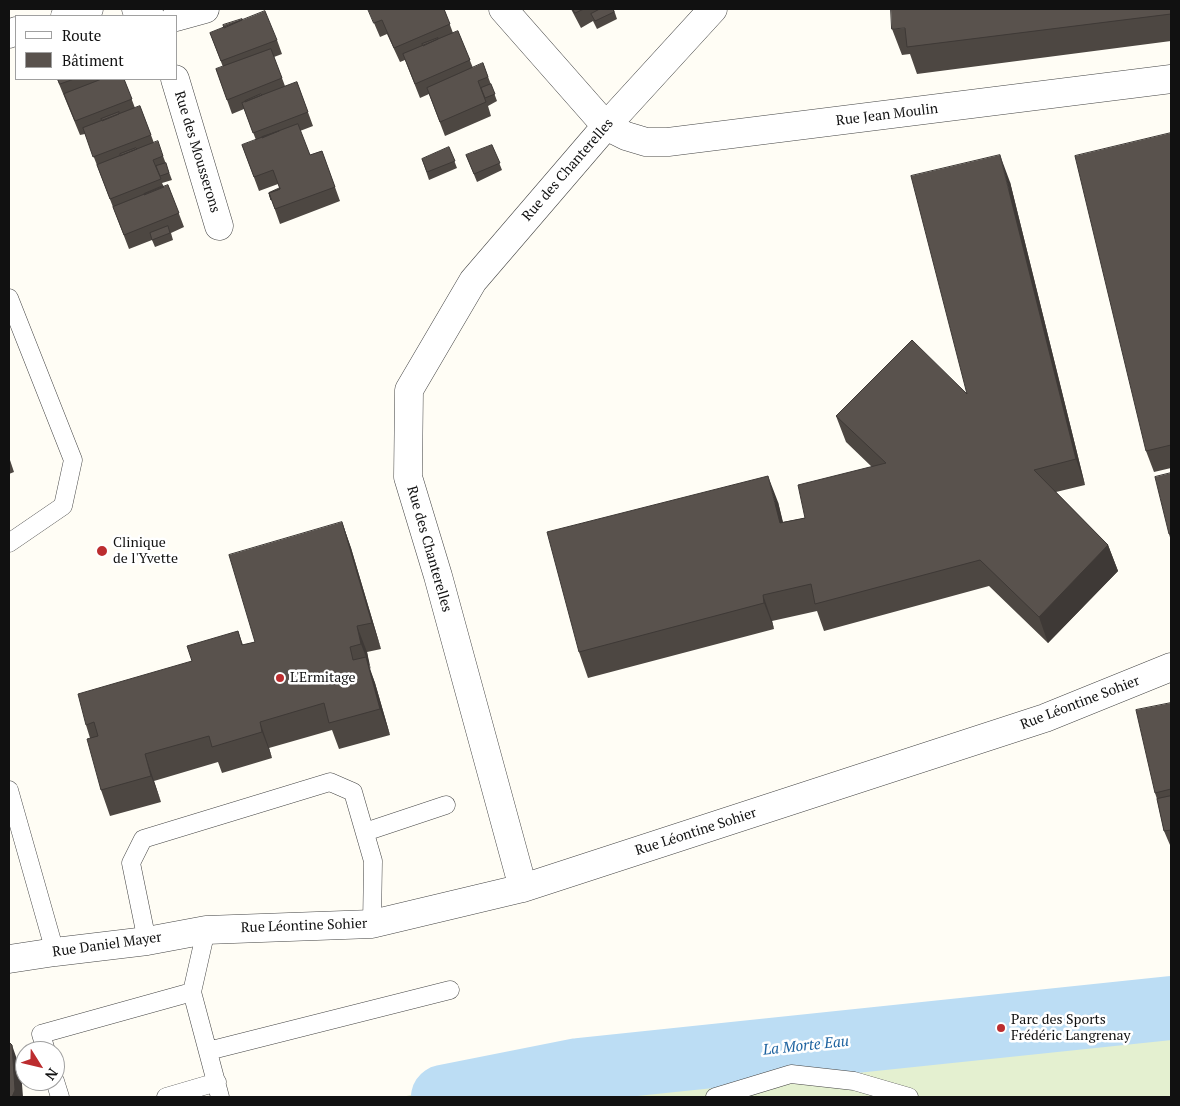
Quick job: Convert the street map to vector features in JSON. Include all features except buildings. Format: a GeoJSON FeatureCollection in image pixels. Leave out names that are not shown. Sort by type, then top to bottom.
{"type":"FeatureCollection","features":[{"type":"Feature","properties":{"kind":"street"},"geometry":{"type":"LineString","coordinates":[[68,15],[89,9]]}},
{"type":"Feature","properties":{"kind":"street"},"geometry":{"type":"LineString","coordinates":[[136,9],[148,15]]}},
{"type":"Feature","properties":{"kind":"street"},"geometry":{"type":"LineString","coordinates":[[178,16],[205,9]]}},
{"type":"Feature","properties":{"kind":"street"},"geometry":{"type":"LineString","coordinates":[[503,9],[606,126]]}},
{"type":"Feature","properties":{"kind":"street","name":"Rue des Chanterelles"},"geometry":{"type":"LineString","coordinates":[[523,888],[441,586],[408,477],[409,390],[473,280],[606,126],[712,9]]}},
{"type":"Feature","properties":{"kind":"street","name":"Rue Jean Moulin"},"geometry":{"type":"LineString","coordinates":[[606,126],[626,136],[646,142],[668,142],[1171,79]]}},
{"type":"Feature","properties":{"kind":"street","name":"Rue des Mousserons"},"geometry":{"type":"LineString","coordinates":[[175,80],[220,226]]}},
{"type":"Feature","properties":{"kind":"street","name":"Rue Léontine Sohier"},"geometry":{"type":"LineString","coordinates":[[206,930],[372,924],[523,888],[1045,718],[1171,667]]}},
{"type":"Feature","properties":{"kind":"street","name":"Rue Daniel Mayer"},"geometry":{"type":"LineString","coordinates":[[9,959],[147,941],[206,930]]}},
{"type":"Feature","properties":{"kind":"lane"},"geometry":{"type":"LineString","coordinates":[[9,298],[73,460],[63,506],[9,543]]}},
{"type":"Feature","properties":{"kind":"lane"},"geometry":{"type":"LineString","coordinates":[[147,941],[131,863],[143,839],[330,782],[353,792],[374,861],[372,924]]}},
{"type":"Feature","properties":{"kind":"lane"},"geometry":{"type":"LineString","coordinates":[[9,790],[55,952]]}},
{"type":"Feature","properties":{"kind":"lane"},"geometry":{"type":"LineString","coordinates":[[365,832],[446,805]]}},
{"type":"Feature","properties":{"kind":"lane"},"geometry":{"type":"LineString","coordinates":[[166,1097],[219,1090],[192,992],[206,930]]}},
{"type":"Feature","properties":{"kind":"lane"},"geometry":{"type":"LineString","coordinates":[[208,1051],[450,990]]}},
{"type":"Feature","properties":{"kind":"lane"},"geometry":{"type":"LineString","coordinates":[[43,1041],[41,1034],[192,992]]}},
{"type":"Feature","properties":{"kind":"lane"},"geometry":{"type":"LineString","coordinates":[[715,1097],[791,1074],[854,1081],[909,1097]]}},
{"type":"Feature","properties":{"kind":"green space","name":"Parc des Sports Frédéric Langrenay"},"geometry":{"type":"Polygon","coordinates":[[[1171,993],[1171,1097],[402,1097],[582,1055],[1078,1001],[1171,993]]]}},
{"type":"Feature","properties":{"kind":"waterway","name":"La Morte Eau"},"geometry":{"type":"LineString","coordinates":[[443,1097],[579,1070],[1171,1008]]}},
{"type":"Feature","properties":{"kind":"place","name":"Clinique de l'Yvette"},"geometry":{"type":"Point","coordinates":[102,551]}},
{"type":"Feature","properties":{"kind":"place","name":"L'Ermitage"},"geometry":{"type":"Point","coordinates":[280,678]}},
{"type":"Feature","properties":{"kind":"place","name":"Parc des Sports Frédéric Langrenay"},"geometry":{"type":"Point","coordinates":[1001,1028]}}]}
